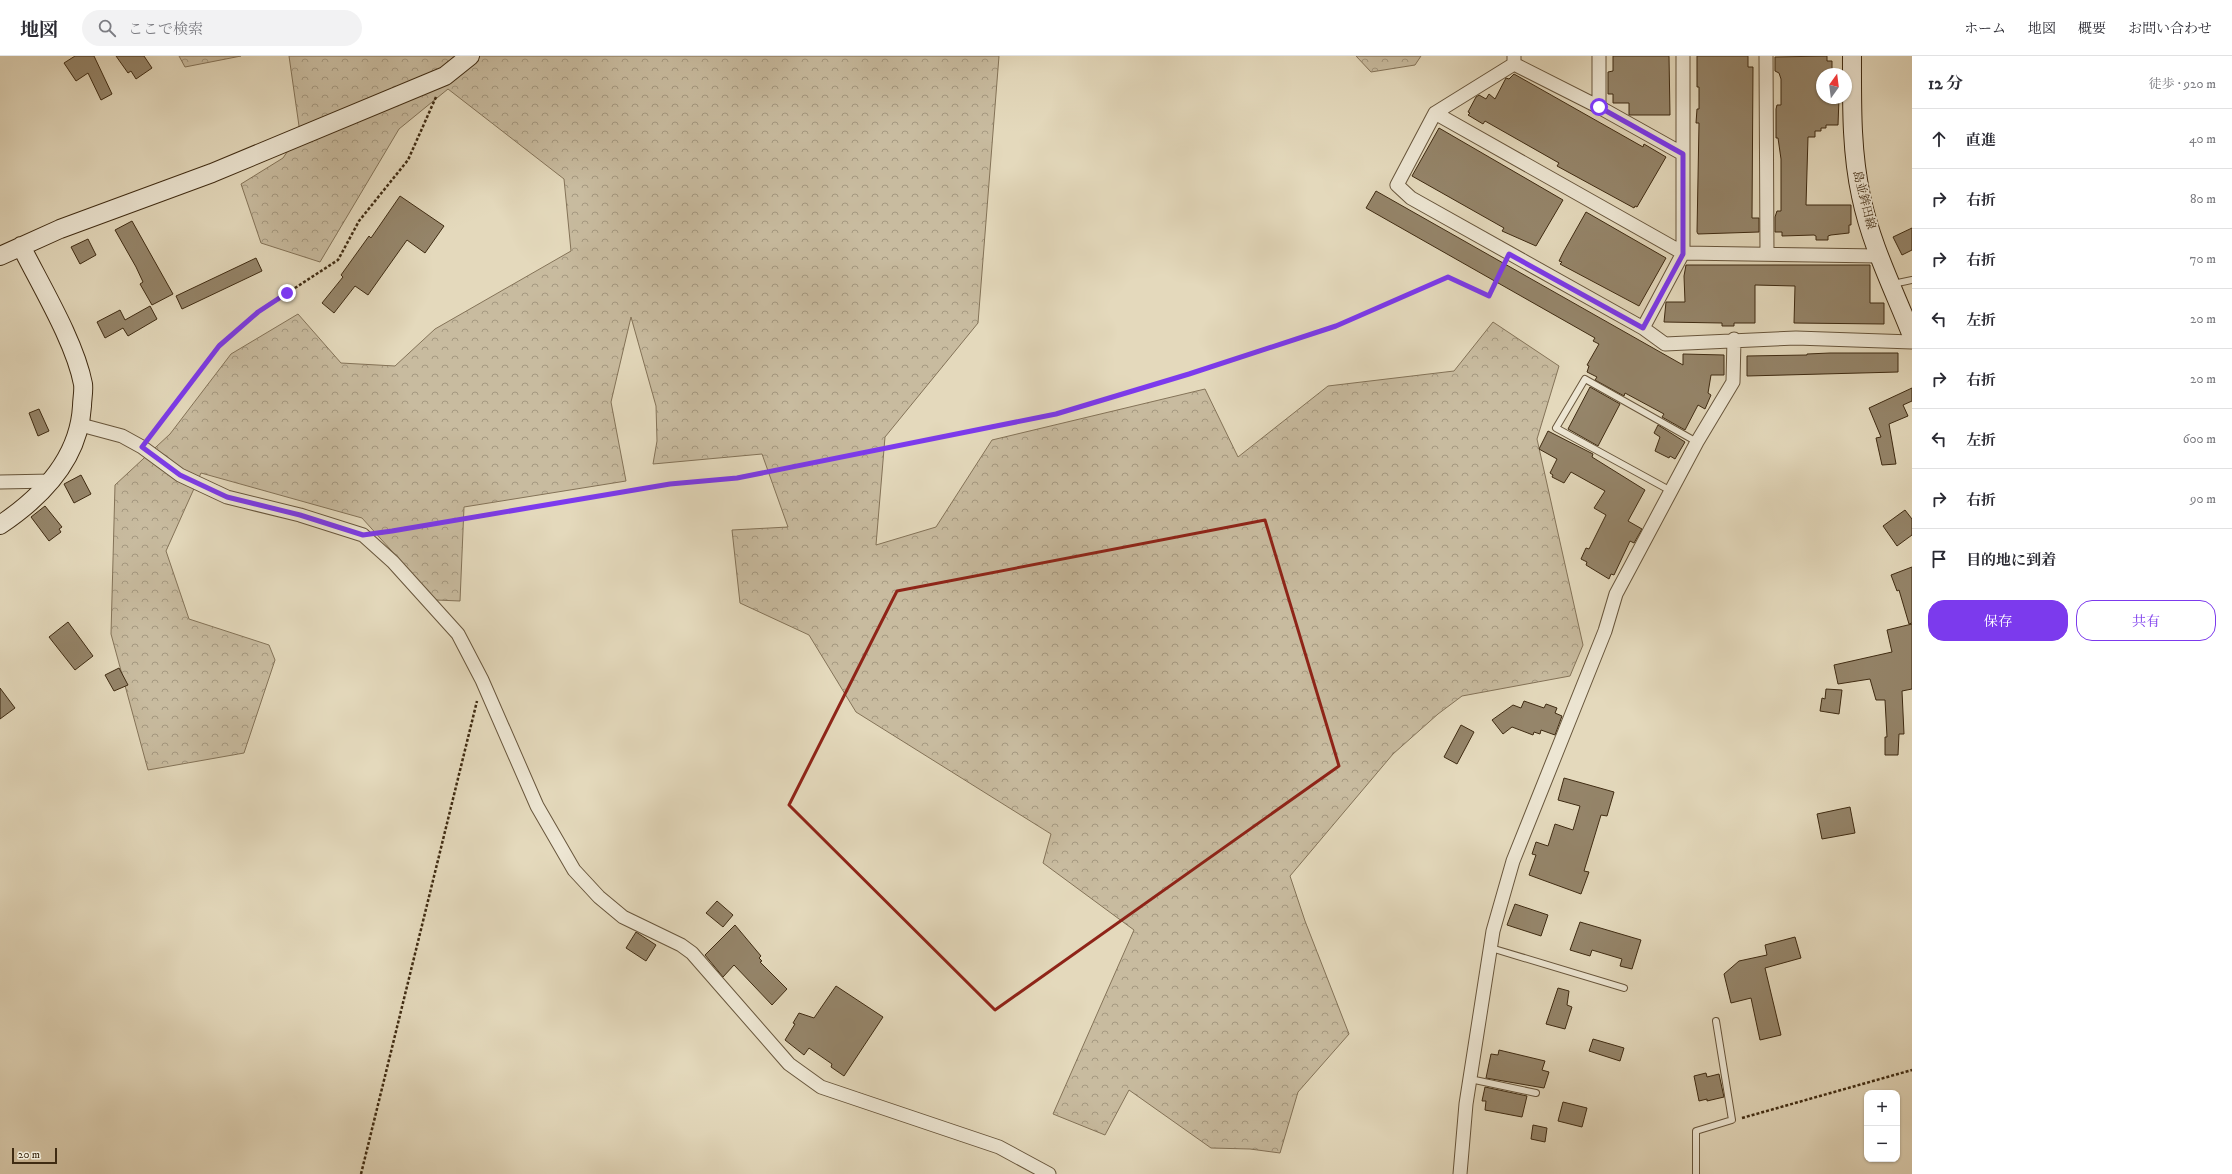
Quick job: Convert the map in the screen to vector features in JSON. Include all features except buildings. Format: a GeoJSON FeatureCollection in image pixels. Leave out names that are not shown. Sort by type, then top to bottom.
{"type":"FeatureCollection","features":[{"type":"Feature","properties":{"kind":"street"},"geometry":{"type":"LineString","coordinates":[[0,256],[60,229],[212,173],[445,76],[470,56]]}},
{"type":"Feature","properties":{"kind":"street"},"geometry":{"type":"LineString","coordinates":[[1599,107],[1600,56]]}},
{"type":"Feature","properties":{"kind":"street"},"geometry":{"type":"LineString","coordinates":[[1643,328],[1683,254],[1683,56]]}},
{"type":"Feature","properties":{"kind":"street"},"geometry":{"type":"LineString","coordinates":[[1766,56],[1767,254]]}},
{"type":"Feature","properties":{"kind":"street","name":"島並鉾田線"},"geometry":{"type":"LineString","coordinates":[[1852,56],[1851,115],[1854,155],[1861,197],[1879,256],[1912,336]]}},
{"type":"Feature","properties":{"kind":"street"},"geometry":{"type":"LineString","coordinates":[[1683,154],[1514,60],[1435,113],[1397,185],[1411,198],[1643,328],[1665,344],[1734,339],[1796,338],[1912,342]]}},
{"type":"Feature","properties":{"kind":"street"},"geometry":{"type":"LineString","coordinates":[[1435,113],[1683,254],[1879,256]]}},
{"type":"Feature","properties":{"kind":"street"},"geometry":{"type":"LineString","coordinates":[[0,525],[25,509],[52,481],[67,460],[81,425],[83,386],[74,353],[21,246]]}},
{"type":"Feature","properties":{"kind":"street"},"geometry":{"type":"LineString","coordinates":[[1460,1174],[1470,1079],[1493,931],[1513,861],[1605,631],[1616,594],[1697,442],[1733,382],[1734,339]]}},
{"type":"Feature","properties":{"kind":"street"},"geometry":{"type":"LineString","coordinates":[[81,425],[122,436],[142,447],[180,475],[227,497],[300,515],[363,535],[393,562],[458,634],[482,680],[537,806],[574,870],[599,897],[623,917],[681,945],[692,953],[789,1064],[821,1087],[999,1147],[1049,1174]]}},
{"type":"Feature","properties":{"kind":"street"},"geometry":{"type":"LineString","coordinates":[[0,482],[52,481]]}},
{"type":"Feature","properties":{"kind":"lane"},"geometry":{"type":"LineString","coordinates":[[1892,285],[1912,280]]}},
{"type":"Feature","properties":{"kind":"lane"},"geometry":{"type":"LineString","coordinates":[[1671,491],[1556,428],[1585,379],[1697,442]]}},
{"type":"Feature","properties":{"kind":"lane"},"geometry":{"type":"LineString","coordinates":[[1491,948],[1624,988]]}},
{"type":"Feature","properties":{"kind":"lane"},"geometry":{"type":"LineString","coordinates":[[1696,1174],[1696,1131],[1732,1120],[1716,1021]]}},
{"type":"Feature","properties":{"kind":"lane"},"geometry":{"type":"LineString","coordinates":[[1470,1079],[1536,1093]]}},
{"type":"Feature","properties":{"kind":"path"},"geometry":{"type":"LineString","coordinates":[[142,447],[219,346],[258,312],[338,260],[358,221],[408,160],[445,76]]}},
{"type":"Feature","properties":{"kind":"path"},"geometry":{"type":"LineString","coordinates":[[363,535],[670,484],[737,478],[1056,414],[1189,374],[1336,326],[1448,277],[1489,296],[1509,254]]}},
{"type":"Feature","properties":{"kind":"path"},"geometry":{"type":"LineString","coordinates":[[361,1174],[482,680]]}},
{"type":"Feature","properties":{"kind":"path"},"geometry":{"type":"LineString","coordinates":[[1732,1120],[1912,1070]]}},
{"type":"Feature","properties":{"kind":"highlighted area"},"geometry":{"type":"Polygon","coordinates":[[[1265,520],[1339,766],[995,1010],[789,805],[897,591],[1265,520]]]}},
{"type":"Feature","properties":{"kind":"green space"},"geometry":{"type":"Polygon","coordinates":[[[179,56],[241,56],[185,67],[179,56]]]}},
{"type":"Feature","properties":{"kind":"green space"},"geometry":{"type":"Polygon","coordinates":[[[289,56],[999,56],[978,323],[885,437],[876,545],[936,527],[992,440],[1205,389],[1238,457],[1328,386],[1454,371],[1493,322],[1559,366],[1537,439],[1583,645],[1570,676],[1462,696],[1438,714],[1393,754],[1290,876],[1305,921],[1349,1034],[1298,1092],[1280,1153],[1250,1149],[1211,1148],[1129,1090],[1105,1135],[1053,1114],[1134,930],[1043,863],[1051,834],[856,712],[809,635],[740,603],[732,530],[788,527],[762,454],[653,464],[657,441],[656,406],[631,317],[611,402],[626,481],[464,507],[460,601],[436,600],[362,518],[201,473],[166,551],[189,619],[269,645],[275,660],[244,753],[148,770],[111,634],[115,485],[170,434],[231,354],[298,314],[341,363],[395,366],[435,329],[571,251],[564,179],[448,89],[399,129],[320,262],[261,243],[241,184],[283,158],[300,133],[289,56]]]}},
{"type":"Feature","properties":{"kind":"green space"},"geometry":{"type":"Polygon","coordinates":[[[1356,56],[1421,56],[1415,65],[1371,72],[1356,56]]]}},
{"type":"Feature","properties":{"kind":"route"},"geometry":{"type":"LineString","coordinates":[[287,293],[258,312],[219,346],[142,447],[180,475],[227,497],[300,515],[363,535],[392,531],[443,521],[670,484],[737,478],[1056,414],[1189,374],[1336,326],[1448,277],[1489,296],[1509,254],[1643,328],[1683,254],[1683,154],[1599,107]]}}]}
